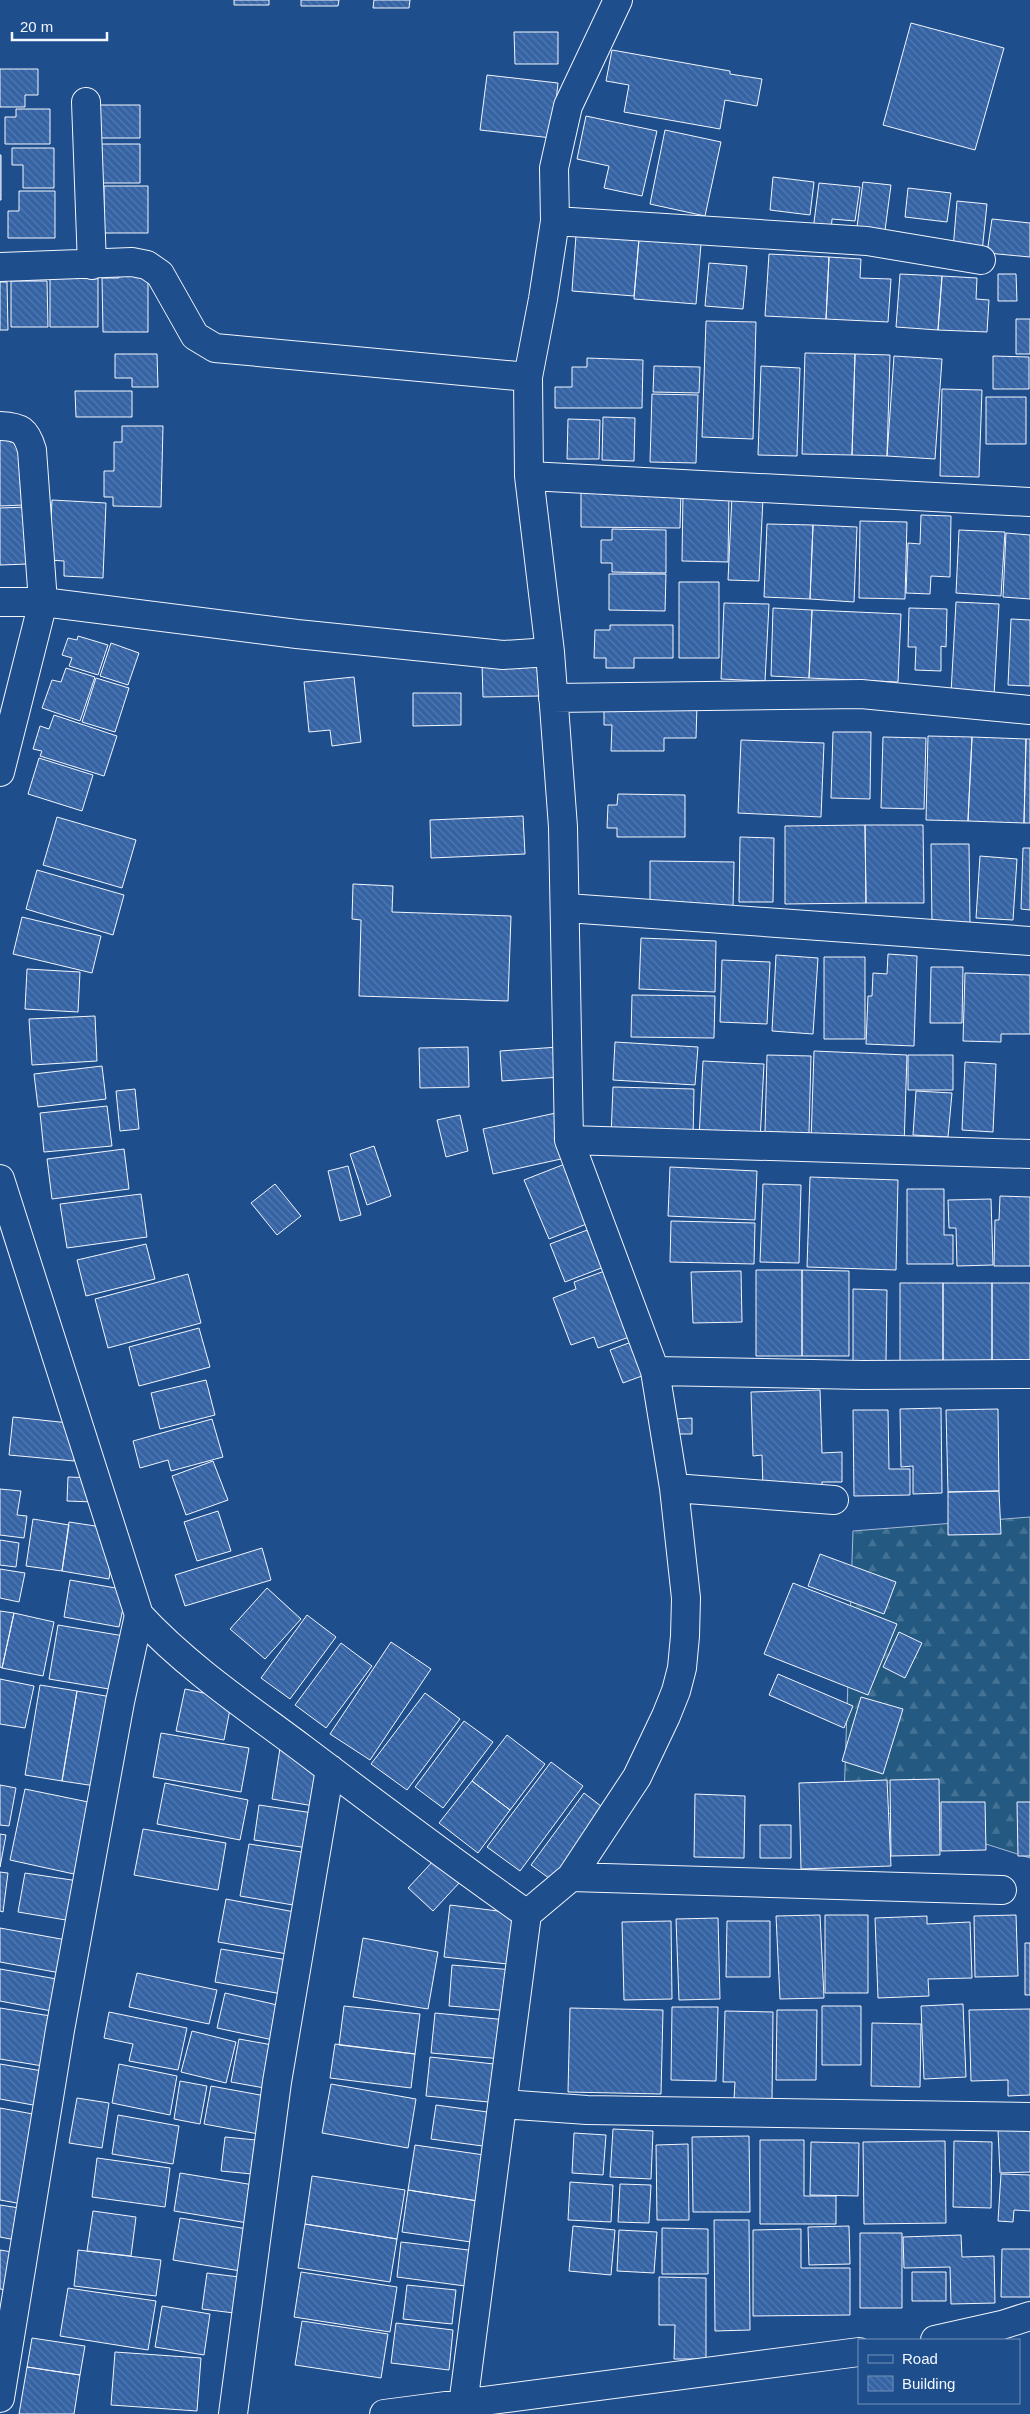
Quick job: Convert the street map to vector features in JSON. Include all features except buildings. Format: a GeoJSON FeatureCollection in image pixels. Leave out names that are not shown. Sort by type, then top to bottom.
{"type":"FeatureCollection","features":[{"type":"Feature","properties":{"kind":"street"},"geometry":{"type":"LineString","coordinates":[[463,2405],[526,1914],[571,1877],[636,1777],[676,1691],[682,1668],[685,1636],[686,1598],[674,1488],[655,1371],[569,1140],[563,827],[550,652],[529,476],[528,377],[555,221],[554,168],[568,106],[618,0]]}},
{"type":"Feature","properties":{"kind":"street"},"geometry":{"type":"LineString","coordinates":[[86,102],[92,265]]}},
{"type":"Feature","properties":{"kind":"street"},"geometry":{"type":"LineString","coordinates":[[555,221],[867,241],[980,260]]}},
{"type":"Feature","properties":{"kind":"street"},"geometry":{"type":"LineString","coordinates":[[0,267],[132,262],[147,265],[160,274],[195,336],[215,348],[528,377]]}},
{"type":"Feature","properties":{"kind":"street"},"geometry":{"type":"LineString","coordinates":[[0,426],[16,427],[27,435],[32,450],[43,602],[1,768]]}},
{"type":"Feature","properties":{"kind":"street"},"geometry":{"type":"LineString","coordinates":[[529,476],[1030,502]]}},
{"type":"Feature","properties":{"kind":"street"},"geometry":{"type":"LineString","coordinates":[[0,602],[43,602],[297,634],[503,655],[550,652]]}},
{"type":"Feature","properties":{"kind":"street"},"geometry":{"type":"LineString","coordinates":[[553,698],[861,694],[1030,710]]}},
{"type":"Feature","properties":{"kind":"street"},"geometry":{"type":"LineString","coordinates":[[566,908],[1030,941]]}},
{"type":"Feature","properties":{"kind":"street"},"geometry":{"type":"LineString","coordinates":[[569,1140],[1030,1154]]}},
{"type":"Feature","properties":{"kind":"street"},"geometry":{"type":"LineString","coordinates":[[0,1179],[139,1615],[188,1662],[462,1869],[526,1914]]}},
{"type":"Feature","properties":{"kind":"street"},"geometry":{"type":"LineString","coordinates":[[655,1371],[863,1375],[1030,1374]]}},
{"type":"Feature","properties":{"kind":"street"},"geometry":{"type":"LineString","coordinates":[[674,1488],[834,1500]]}},
{"type":"Feature","properties":{"kind":"street"},"geometry":{"type":"LineString","coordinates":[[0,2398],[60,2030],[120,1702],[139,1615]]}},
{"type":"Feature","properties":{"kind":"street"},"geometry":{"type":"LineString","coordinates":[[232,2414],[277,2082],[330,1769]]}},
{"type":"Feature","properties":{"kind":"street"},"geometry":{"type":"LineString","coordinates":[[571,1877],[1002,1890]]}},
{"type":"Feature","properties":{"kind":"street"},"geometry":{"type":"LineString","coordinates":[[503,2104],[587,2110],[1030,2117]]}},
{"type":"Feature","properties":{"kind":"street"},"geometry":{"type":"LineString","coordinates":[[939,2339],[1002,2325],[1030,2316]]}},
{"type":"Feature","properties":{"kind":"street"},"geometry":{"type":"LineString","coordinates":[[384,2414],[858,2352]]}},
{"type":"Feature","properties":{"kind":"green space"},"geometry":{"type":"Polygon","coordinates":[[[1030,1517],[1030,1858],[844,1799],[853,1531],[1030,1517]]]}}]}
